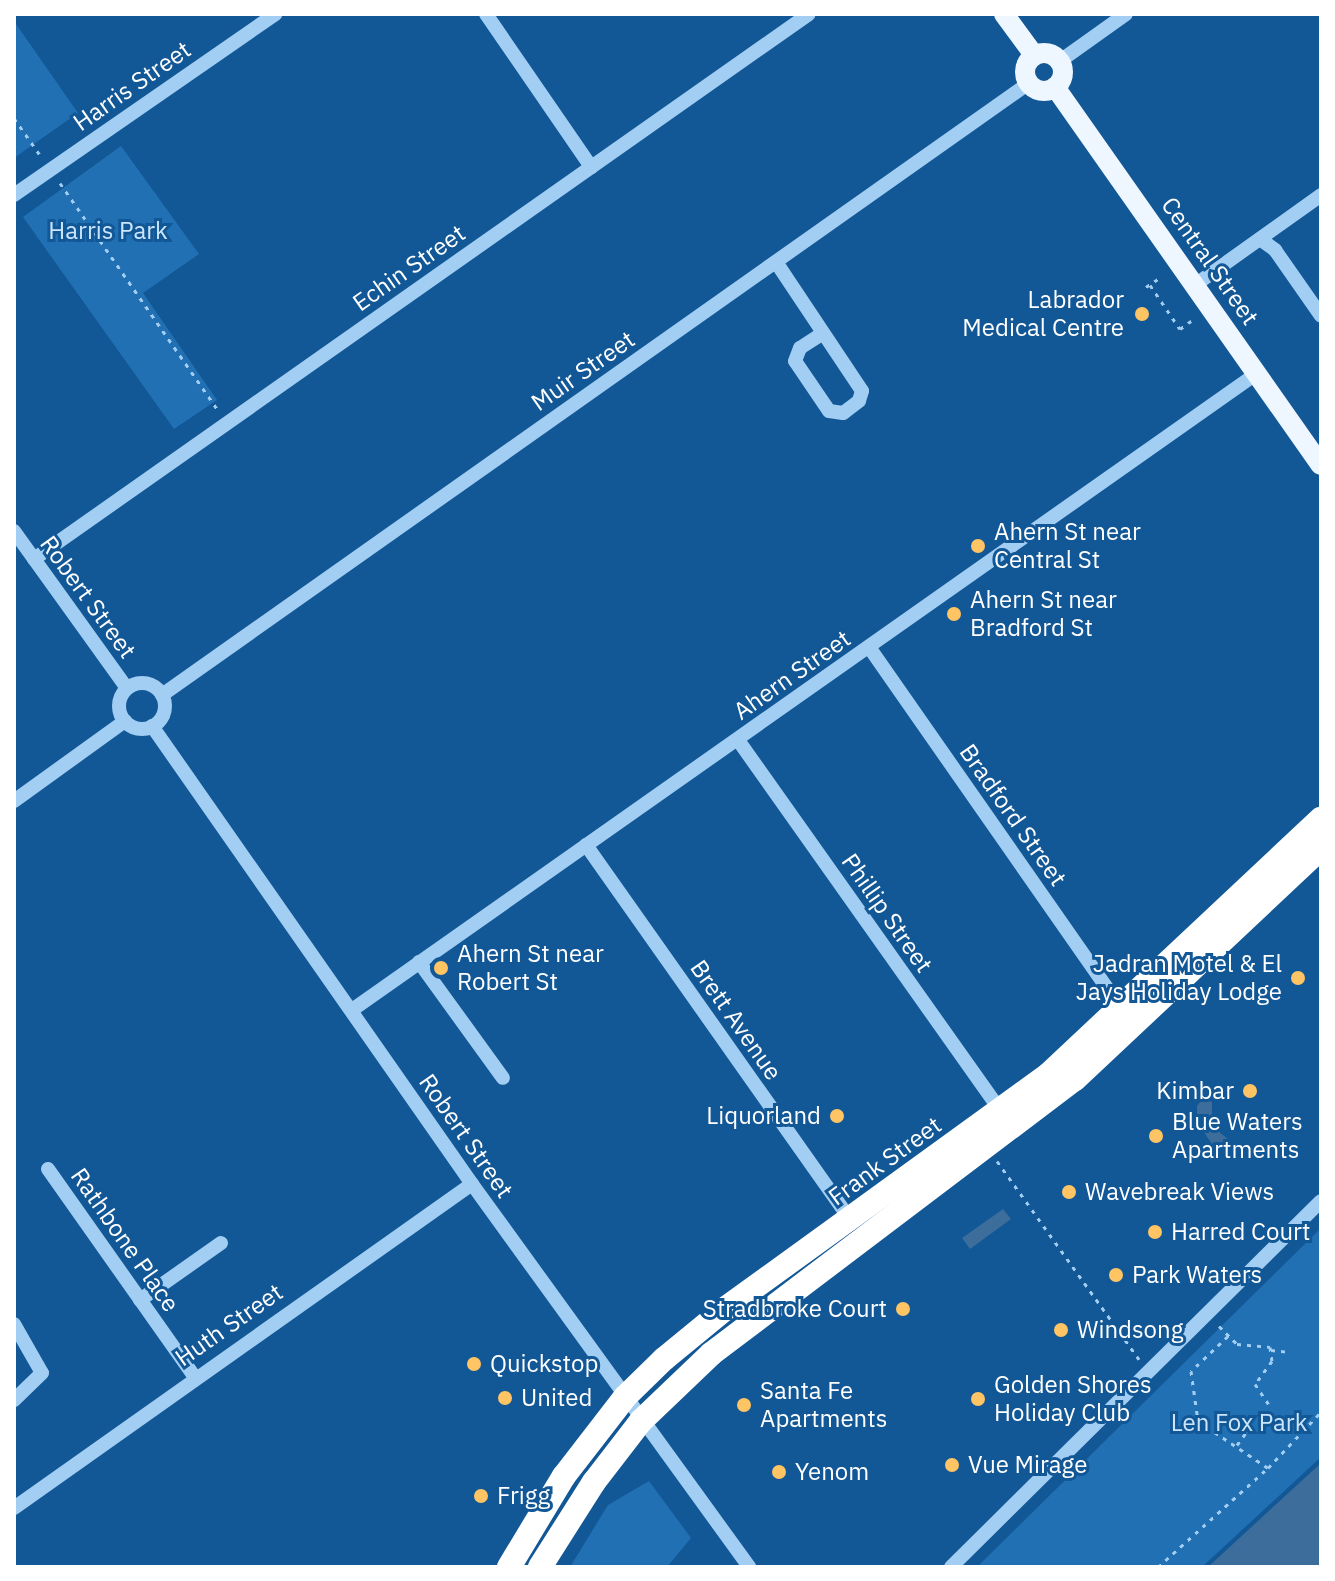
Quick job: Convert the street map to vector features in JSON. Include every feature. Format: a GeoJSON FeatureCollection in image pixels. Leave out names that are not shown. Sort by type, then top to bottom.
{"type":"FeatureCollection","features":[{"type":"Feature","properties":{"kind":"highway","name":"Frank Street"},"geometry":{"type":"LineString","coordinates":[[509,1567],[564,1476],[625,1397],[726,1308],[1001,1112],[1121,1008],[1321,819]]}},
{"type":"Feature","properties":{"kind":"highway","name":"Frank Street"},"geometry":{"type":"LineString","coordinates":[[540,1567],[594,1482],[641,1421],[711,1354],[988,1148],[1075,1079],[1321,848]]}},
{"type":"Feature","properties":{"kind":"main road"},"geometry":{"type":"LineString","coordinates":[[1004,14],[1034,55]]}},
{"type":"Feature","properties":{"kind":"main road"},"geometry":{"type":"LineString","coordinates":[[1049,53],[1060,61],[1062,77],[1055,87],[1039,90],[1029,83],[1026,66],[1034,55],[1049,53]]}},
{"type":"Feature","properties":{"kind":"main road","name":"Central Street"},"geometry":{"type":"LineString","coordinates":[[1055,87],[1321,465]]}},
{"type":"Feature","properties":{"kind":"street","name":"Harris Street"},"geometry":{"type":"LineString","coordinates":[[14,195],[275,14]]}},
{"type":"Feature","properties":{"kind":"street"},"geometry":{"type":"LineString","coordinates":[[486,14],[591,167]]}},
{"type":"Feature","properties":{"kind":"street","name":"Echin Street"},"geometry":{"type":"LineString","coordinates":[[34,559],[809,14]]}},
{"type":"Feature","properties":{"kind":"street"},"geometry":{"type":"LineString","coordinates":[[1060,61],[1126,14]]}},
{"type":"Feature","properties":{"kind":"street","name":"Muir Street"},"geometry":{"type":"LineString","coordinates":[[162,695],[1029,83]]}},
{"type":"Feature","properties":{"kind":"street"},"geometry":{"type":"LineString","coordinates":[[1195,285],[1321,195]]}},
{"type":"Feature","properties":{"kind":"street"},"geometry":{"type":"LineString","coordinates":[[1260,239],[1275,250],[1321,316]]}},
{"type":"Feature","properties":{"kind":"street"},"geometry":{"type":"LineString","coordinates":[[776,262],[862,391],[859,401],[843,413],[829,411],[795,361],[800,348],[823,333]]}},
{"type":"Feature","properties":{"kind":"street","name":"Ahern Street"},"geometry":{"type":"LineString","coordinates":[[352,1010],[1256,374]]}},
{"type":"Feature","properties":{"kind":"street","name":"Robert Street"},"geometry":{"type":"LineString","coordinates":[[14,531],[127,688]]}},
{"type":"Feature","properties":{"kind":"street","name":"Bradford Street"},"geometry":{"type":"LineString","coordinates":[[869,647],[1121,1008]]}},
{"type":"Feature","properties":{"kind":"street"},"geometry":{"type":"LineString","coordinates":[[148,684],[162,695],[163,713],[152,726],[140,729],[125,721],[119,701],[127,688],[148,684]]}},
{"type":"Feature","properties":{"kind":"street"},"geometry":{"type":"LineString","coordinates":[[14,801],[125,721]]}},
{"type":"Feature","properties":{"kind":"street","name":"Robert Street"},"geometry":{"type":"LineString","coordinates":[[152,726],[472,1184],[749,1567]]}},
{"type":"Feature","properties":{"kind":"street","name":"Phillip Street"},"geometry":{"type":"LineString","coordinates":[[738,740],[1001,1112]]}},
{"type":"Feature","properties":{"kind":"street","name":"Brett Avenue"},"geometry":{"type":"LineString","coordinates":[[586,845],[851,1220]]}},
{"type":"Feature","properties":{"kind":"street"},"geometry":{"type":"LineString","coordinates":[[419,962],[503,1078]]}},
{"type":"Feature","properties":{"kind":"street","name":"Rathbone Place"},"geometry":{"type":"LineString","coordinates":[[48,1169],[194,1376]]}},
{"type":"Feature","properties":{"kind":"street","name":"Huth Street"},"geometry":{"type":"LineString","coordinates":[[14,1508],[194,1376],[472,1184]]}},
{"type":"Feature","properties":{"kind":"street"},"geometry":{"type":"LineString","coordinates":[[951,1567],[1321,1201]]}},
{"type":"Feature","properties":{"kind":"street"},"geometry":{"type":"LineString","coordinates":[[140,1300],[221,1243]]}},
{"type":"Feature","properties":{"kind":"street"},"geometry":{"type":"LineString","coordinates":[[14,1324],[42,1373],[14,1400]]}},
{"type":"Feature","properties":{"kind":"path"},"geometry":{"type":"LineString","coordinates":[[14,118],[40,155]]}},
{"type":"Feature","properties":{"kind":"path"},"geometry":{"type":"LineString","coordinates":[[58,180],[227,423]]}},
{"type":"Feature","properties":{"kind":"path"},"geometry":{"type":"LineString","coordinates":[[1161,277],[1148,286],[1180,329],[1191,321]]}},
{"type":"Feature","properties":{"kind":"path"},"geometry":{"type":"LineString","coordinates":[[988,1148],[1140,1360]]}},
{"type":"Feature","properties":{"kind":"path"},"geometry":{"type":"LineString","coordinates":[[1268,1468],[1237,1445],[1207,1431],[1198,1421],[1191,1371],[1228,1336],[1237,1344],[1262,1343],[1271,1350],[1289,1352]]}},
{"type":"Feature","properties":{"kind":"path"},"geometry":{"type":"LineString","coordinates":[[1270,1406],[1255,1384],[1272,1361],[1271,1350]]}},
{"type":"Feature","properties":{"kind":"path"},"geometry":{"type":"LineString","coordinates":[[1158,1567],[1268,1468],[1321,1412]]}},
{"type":"Feature","properties":{"kind":"path"},"geometry":{"type":"LineString","coordinates":[[1237,1445],[1254,1422]]}},
{"type":"Feature","properties":{"kind":"green space"},"geometry":{"type":"Polygon","coordinates":[[[14,21],[78,113],[14,158],[14,21]]]}},
{"type":"Feature","properties":{"kind":"green space","name":"Harris Park"},"geometry":{"type":"Polygon","coordinates":[[[121,146],[199,254],[143,293],[217,400],[174,429],[23,217],[121,146]]]}},
{"type":"Feature","properties":{"kind":"green space","name":"Len Fox Park"},"geometry":{"type":"Polygon","coordinates":[[[1321,1228],[1321,1457],[1202,1567],[977,1567],[1321,1228]]]}},
{"type":"Feature","properties":{"kind":"green space"},"geometry":{"type":"Polygon","coordinates":[[[649,1481],[691,1538],[667,1567],[570,1567],[608,1505],[649,1481]]]}},
{"type":"Feature","properties":{"kind":"shaded area"},"geometry":{"type":"Polygon","coordinates":[[[1203,1098],[1212,1102],[1212,1126],[1229,1140],[1224,1151],[1214,1147],[1197,1122],[1197,1106],[1203,1098]]]}},
{"type":"Feature","properties":{"kind":"shaded area"},"geometry":{"type":"Polygon","coordinates":[[[1003,1209],[1011,1219],[970,1249],[962,1238],[1003,1209]]]}},
{"type":"Feature","properties":{"kind":"shaded area"},"geometry":{"type":"Polygon","coordinates":[[[1321,1463],[1321,1567],[1208,1567],[1285,1496],[1321,1463]]]}},
{"type":"Feature","properties":{"kind":"place","name":"Labrador Medical Centre"},"geometry":{"type":"Point","coordinates":[1142,314]}},
{"type":"Feature","properties":{"kind":"place","name":"Ahern St near Central St"},"geometry":{"type":"Point","coordinates":[978,546]}},
{"type":"Feature","properties":{"kind":"place","name":"Ahern St near Bradford St"},"geometry":{"type":"Point","coordinates":[954,614]}},
{"type":"Feature","properties":{"kind":"place","name":"Ahern St near Robert St"},"geometry":{"type":"Point","coordinates":[441,968]}},
{"type":"Feature","properties":{"kind":"place","name":"Jadran Motel & El Jays Holiday Lodge"},"geometry":{"type":"Point","coordinates":[1298,978]}},
{"type":"Feature","properties":{"kind":"place","name":"Kimbar"},"geometry":{"type":"Point","coordinates":[1250,1091]}},
{"type":"Feature","properties":{"kind":"place","name":"Liquorland"},"geometry":{"type":"Point","coordinates":[837,1116]}},
{"type":"Feature","properties":{"kind":"place","name":"Blue Waters Apartments"},"geometry":{"type":"Point","coordinates":[1156,1136]}},
{"type":"Feature","properties":{"kind":"place","name":"Wavebreak Views"},"geometry":{"type":"Point","coordinates":[1069,1192]}},
{"type":"Feature","properties":{"kind":"place","name":"Harred Court"},"geometry":{"type":"Point","coordinates":[1155,1232]}},
{"type":"Feature","properties":{"kind":"place","name":"Park Waters"},"geometry":{"type":"Point","coordinates":[1116,1275]}},
{"type":"Feature","properties":{"kind":"place","name":"Stradbroke Court"},"geometry":{"type":"Point","coordinates":[903,1309]}},
{"type":"Feature","properties":{"kind":"place","name":"Windsong"},"geometry":{"type":"Point","coordinates":[1061,1330]}},
{"type":"Feature","properties":{"kind":"place","name":"Quickstop"},"geometry":{"type":"Point","coordinates":[474,1364]}},
{"type":"Feature","properties":{"kind":"place","name":"United"},"geometry":{"type":"Point","coordinates":[505,1398]}},
{"type":"Feature","properties":{"kind":"place","name":"Golden Shores Holiday Club"},"geometry":{"type":"Point","coordinates":[978,1399]}},
{"type":"Feature","properties":{"kind":"place","name":"Santa Fe Apartments"},"geometry":{"type":"Point","coordinates":[744,1405]}},
{"type":"Feature","properties":{"kind":"place","name":"Vue Mirage"},"geometry":{"type":"Point","coordinates":[952,1465]}},
{"type":"Feature","properties":{"kind":"place","name":"Yenom"},"geometry":{"type":"Point","coordinates":[779,1472]}},
{"type":"Feature","properties":{"kind":"place","name":"Frigg"},"geometry":{"type":"Point","coordinates":[481,1496]}}]}
